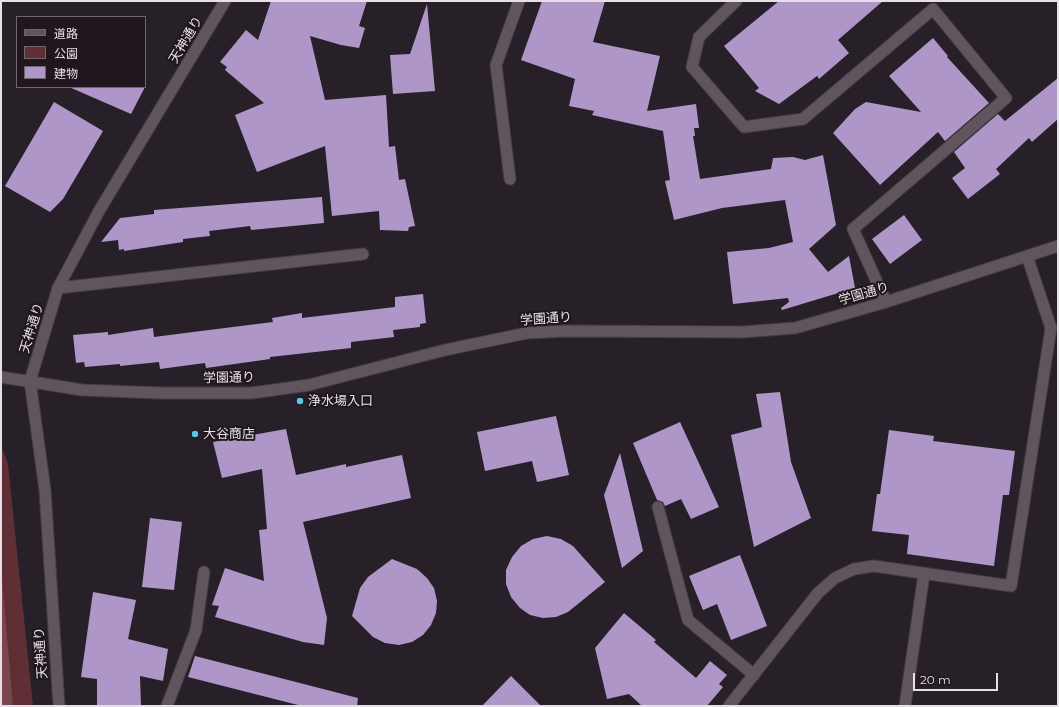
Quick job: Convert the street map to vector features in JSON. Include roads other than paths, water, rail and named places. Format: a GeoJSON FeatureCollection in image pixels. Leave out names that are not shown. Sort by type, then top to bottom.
{"type":"FeatureCollection","features":[{"type":"Feature","properties":{"kind":"street","name":"天神通り"},"geometry":{"type":"LineString","coordinates":[[59,706],[45,490],[30,381],[58,288],[99,210],[226,1]]}},
{"type":"Feature","properties":{"kind":"street"},"geometry":{"type":"LineString","coordinates":[[510,179],[496,65],[519,1]]}},
{"type":"Feature","properties":{"kind":"street"},"geometry":{"type":"LineString","coordinates":[[736,1],[698,37],[692,67],[744,127],[803,119],[933,9],[1006,98],[853,229],[886,302]]}},
{"type":"Feature","properties":{"kind":"street","name":"学園通り"},"geometry":{"type":"LineString","coordinates":[[1,377],[82,390],[160,393],[252,393],[309,385],[445,350],[527,333],[565,331],[742,332],[795,328],[886,302],[1058,246]]}},
{"type":"Feature","properties":{"kind":"street"},"geometry":{"type":"LineString","coordinates":[[58,288],[364,254]]}},
{"type":"Feature","properties":{"kind":"street"},"geometry":{"type":"LineString","coordinates":[[735,704],[754,675],[818,593],[835,578],[854,569],[874,566],[1011,586],[1055,329],[1027,256]]}},
{"type":"Feature","properties":{"kind":"street"},"geometry":{"type":"LineString","coordinates":[[658,507],[688,620],[754,675]]}},
{"type":"Feature","properties":{"kind":"street"},"geometry":{"type":"LineString","coordinates":[[167,706],[196,630],[204,572]]}},
{"type":"Feature","properties":{"kind":"street"},"geometry":{"type":"LineString","coordinates":[[905,706],[924,574]]}},
{"type":"Feature","properties":{"kind":"place","name":"浄水場入口"},"geometry":{"type":"Point","coordinates":[300,401]}},
{"type":"Feature","properties":{"kind":"place","name":"大谷商店"},"geometry":{"type":"Point","coordinates":[195,434]}}]}
